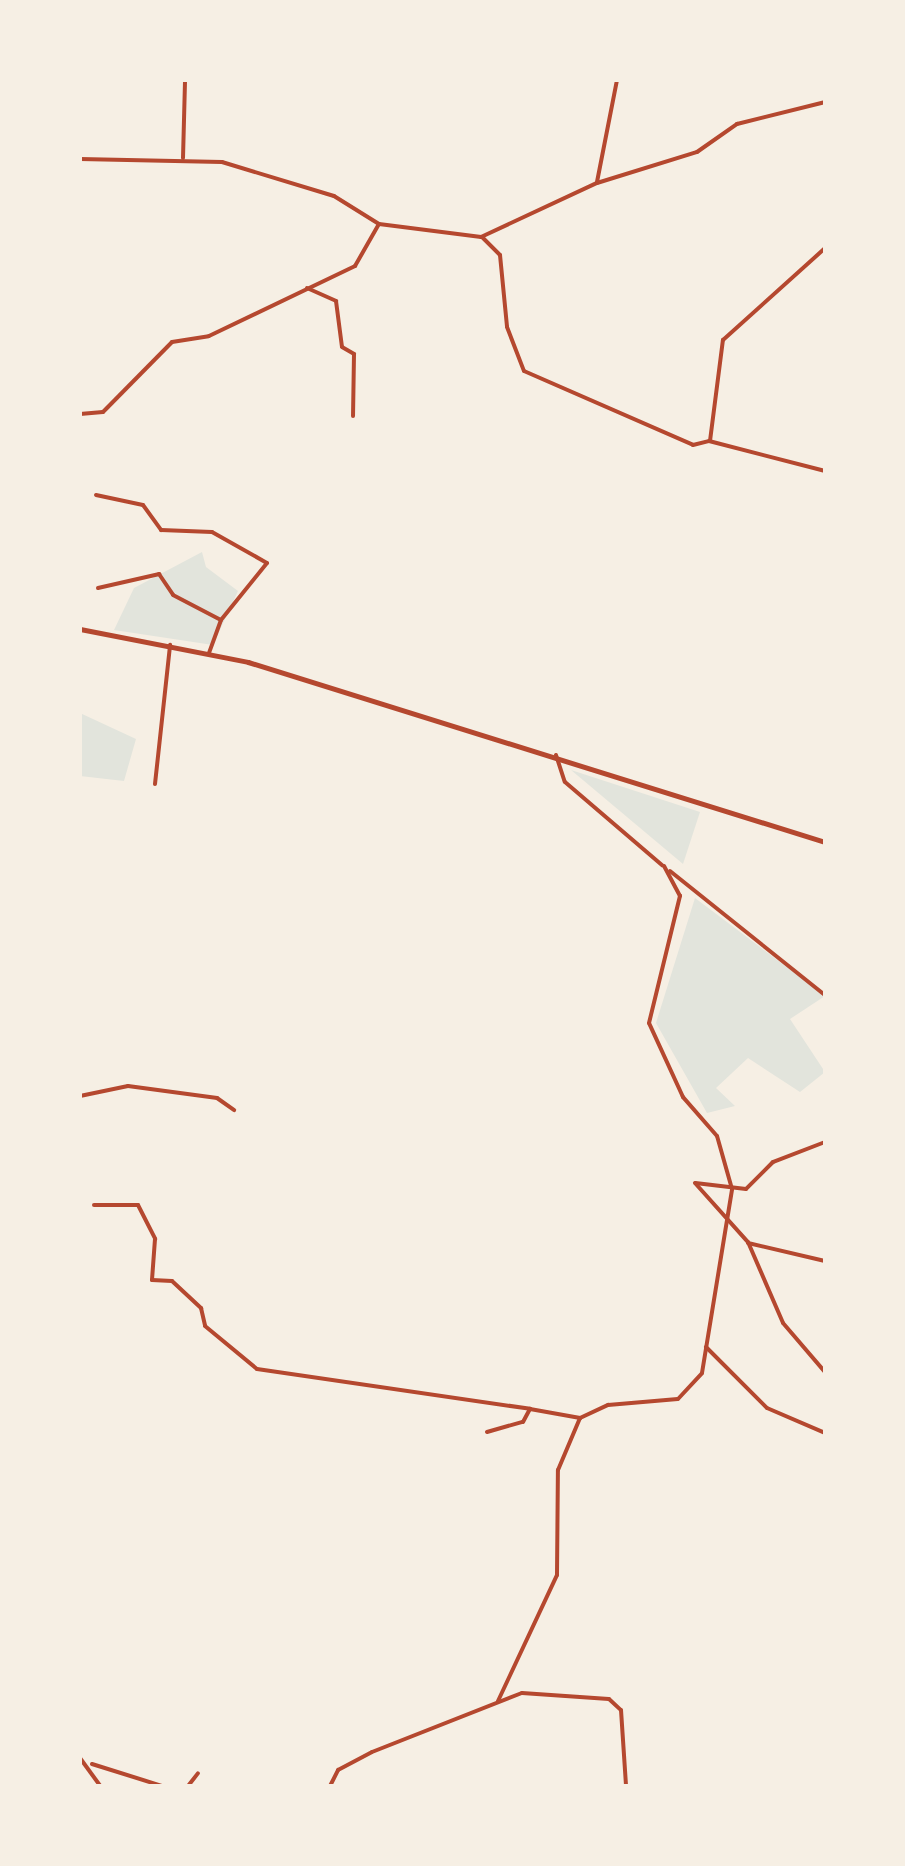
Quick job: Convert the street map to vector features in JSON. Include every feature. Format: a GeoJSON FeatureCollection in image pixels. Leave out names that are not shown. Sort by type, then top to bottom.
{"type":"FeatureCollection","features":[{"type":"Feature","properties":{"kind":"main road"},"geometry":{"type":"LineString","coordinates":[[80,629],[209,653],[377,699],[825,842]]}},
{"type":"Feature","properties":{"kind":"street"},"geometry":{"type":"LineString","coordinates":[[183,158],[185,80]]}},
{"type":"Feature","properties":{"kind":"street"},"geometry":{"type":"LineString","coordinates":[[597,183],[617,80]]}},
{"type":"Feature","properties":{"kind":"street"},"geometry":{"type":"LineString","coordinates":[[80,159],[109,166],[183,158],[334,196],[379,224],[481,237],[597,183],[639,177],[737,124],[825,102]]}},
{"type":"Feature","properties":{"kind":"street"},"geometry":{"type":"LineString","coordinates":[[80,414],[103,412],[172,342],[210,336],[354,266],[379,224]]}},
{"type":"Feature","properties":{"kind":"street"},"geometry":{"type":"LineString","coordinates":[[481,237],[500,256],[507,327],[520,346],[516,366],[693,445],[710,441],[825,471]]}},
{"type":"Feature","properties":{"kind":"street"},"geometry":{"type":"LineString","coordinates":[[710,441],[723,340],[825,248]]}},
{"type":"Feature","properties":{"kind":"street"},"geometry":{"type":"LineString","coordinates":[[307,288],[336,301],[342,347],[354,354],[353,416]]}},
{"type":"Feature","properties":{"kind":"street"},"geometry":{"type":"LineString","coordinates":[[96,496],[142,505],[162,530],[212,532],[259,552],[264,572],[221,620],[209,653]]}},
{"type":"Feature","properties":{"kind":"street"},"geometry":{"type":"LineString","coordinates":[[98,588],[159,574],[173,595],[221,620]]}},
{"type":"Feature","properties":{"kind":"street"},"geometry":{"type":"LineString","coordinates":[[155,784],[170,645]]}},
{"type":"Feature","properties":{"kind":"street"},"geometry":{"type":"LineString","coordinates":[[556,755],[565,782],[825,995]]}},
{"type":"Feature","properties":{"kind":"street"},"geometry":{"type":"LineString","coordinates":[[94,1205],[138,1205],[154,1238],[152,1280],[172,1281],[204,1326],[256,1369],[277,1378],[468,1393],[580,1418],[608,1405],[678,1400],[702,1372],[732,1189],[717,1136],[684,1097],[649,1023],[680,896],[664,866]]}},
{"type":"Feature","properties":{"kind":"street"},"geometry":{"type":"LineString","coordinates":[[80,1096],[128,1086],[218,1098],[234,1110]]}},
{"type":"Feature","properties":{"kind":"street"},"geometry":{"type":"LineString","coordinates":[[825,1142],[732,1189],[696,1182],[748,1242],[784,1323],[825,1372]]}},
{"type":"Feature","properties":{"kind":"street"},"geometry":{"type":"LineString","coordinates":[[748,1242],[825,1261]]}},
{"type":"Feature","properties":{"kind":"street"},"geometry":{"type":"LineString","coordinates":[[706,1348],[768,1408],[825,1434]]}},
{"type":"Feature","properties":{"kind":"street"},"geometry":{"type":"LineString","coordinates":[[487,1432],[523,1422],[530,1409]]}},
{"type":"Feature","properties":{"kind":"street"},"geometry":{"type":"LineString","coordinates":[[498,1701],[557,1575],[558,1470],[580,1418]]}},
{"type":"Feature","properties":{"kind":"street"},"geometry":{"type":"LineString","coordinates":[[330,1786],[338,1770],[372,1752],[522,1693],[608,1698],[621,1710],[626,1786]]}},
{"type":"Feature","properties":{"kind":"street"},"geometry":{"type":"LineString","coordinates":[[80,1758],[162,1786]]}},
{"type":"Feature","properties":{"kind":"street"},"geometry":{"type":"LineString","coordinates":[[92,1764],[100,1786]]}},
{"type":"Feature","properties":{"kind":"street"},"geometry":{"type":"LineString","coordinates":[[188,1786],[198,1773]]}},
{"type":"Feature","properties":{"kind":"shaded area"},"geometry":{"type":"Polygon","coordinates":[[[202,552],[206,567],[238,591],[213,645],[114,630],[134,588],[202,552]]]}},
{"type":"Feature","properties":{"kind":"shaded area"},"geometry":{"type":"Polygon","coordinates":[[[80,713],[136,739],[124,781],[80,776],[80,713]]]}},
{"type":"Feature","properties":{"kind":"shaded area"},"geometry":{"type":"Polygon","coordinates":[[[571,770],[700,812],[683,864],[571,770]]]}},
{"type":"Feature","properties":{"kind":"shaded area"},"geometry":{"type":"Polygon","coordinates":[[[695,898],[825,996],[790,1019],[825,1072],[800,1092],[748,1058],[716,1088],[735,1106],[707,1113],[656,1023],[695,898]]]}}]}
